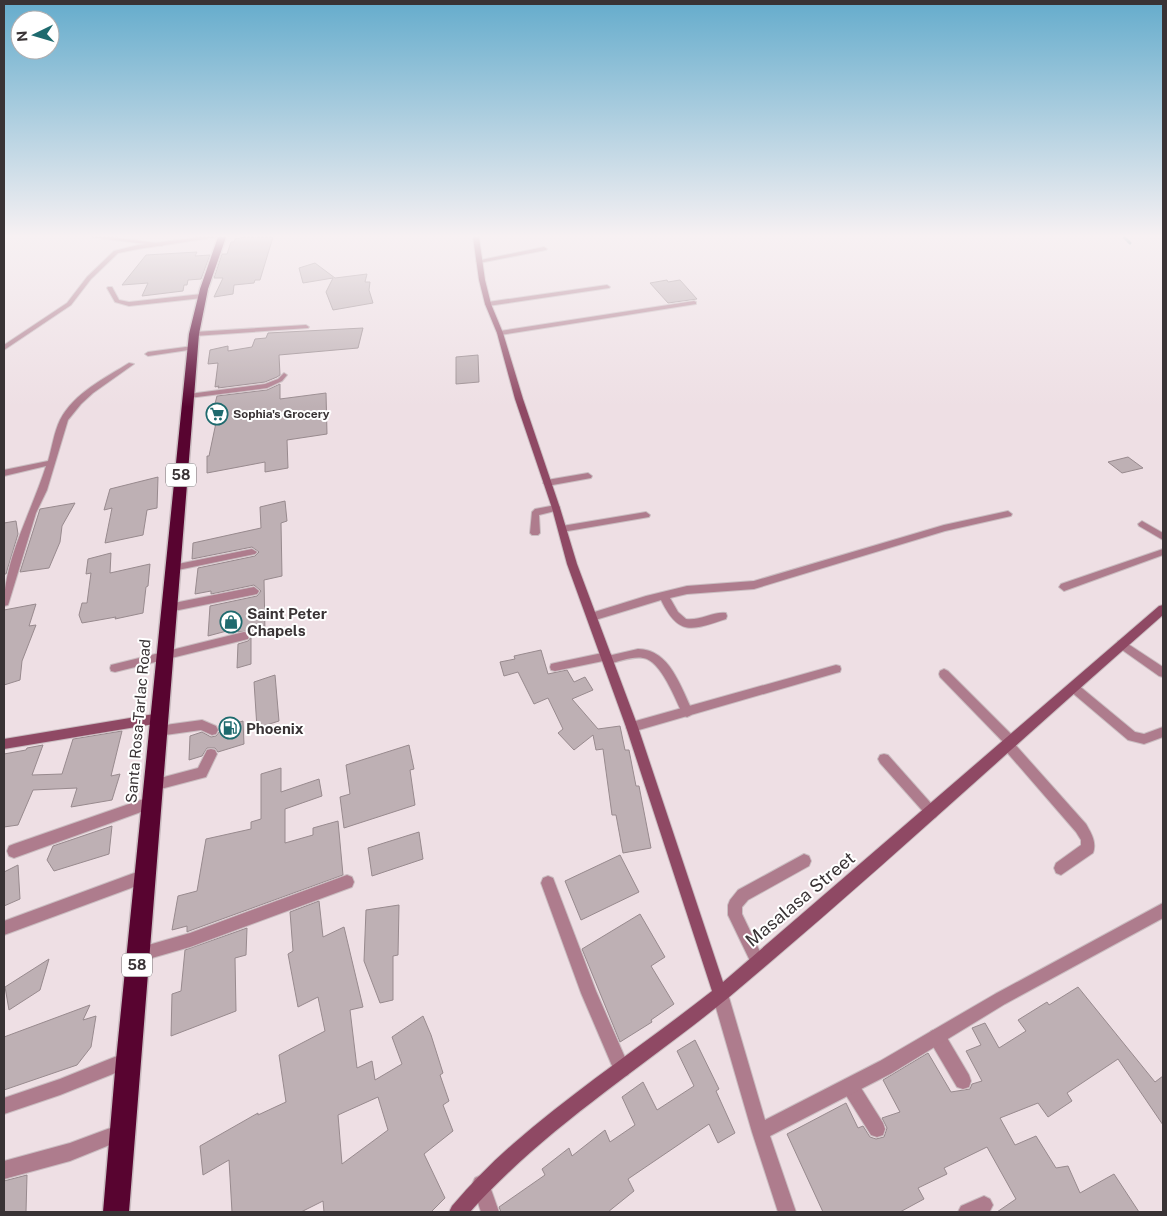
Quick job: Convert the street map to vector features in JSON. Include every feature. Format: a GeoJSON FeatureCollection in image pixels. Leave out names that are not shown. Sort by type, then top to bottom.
{"type":"FeatureCollection","features":[{"type":"Feature","properties":{"kind":"highway","name":"Santa Rosa-Tarlac Road"},"geometry":{"type":"LineString","coordinates":[[116,1212],[194,334],[202,296]]}},
{"type":"Feature","properties":{"kind":"street"},"geometry":{"type":"LineString","coordinates":[[4,348],[69,304],[77,294]]}},
{"type":"Feature","properties":{"kind":"street"},"geometry":{"type":"LineString","coordinates":[[113,294],[117,301],[128,304],[202,296]]}},
{"type":"Feature","properties":{"kind":"street"},"geometry":{"type":"LineString","coordinates":[[486,294],[556,508],[572,564],[632,727],[720,994],[760,1132],[787,1212]]}},
{"type":"Feature","properties":{"kind":"street"},"geometry":{"type":"LineString","coordinates":[[488,304],[560,294]]}},
{"type":"Feature","properties":{"kind":"street"},"geometry":{"type":"LineString","coordinates":[[500,333],[694,303]]}},
{"type":"Feature","properties":{"kind":"street"},"geometry":{"type":"LineString","coordinates":[[194,334],[306,327]]}},
{"type":"Feature","properties":{"kind":"street"},"geometry":{"type":"LineString","coordinates":[[148,354],[193,348]]}},
{"type":"Feature","properties":{"kind":"street"},"geometry":{"type":"LineString","coordinates":[[4,602],[29,521],[43,490],[62,425],[72,408],[90,391],[131,364]]}},
{"type":"Feature","properties":{"kind":"street"},"geometry":{"type":"LineString","coordinates":[[189,396],[267,386],[280,380],[284,375]]}},
{"type":"Feature","properties":{"kind":"street"},"geometry":{"type":"LineString","coordinates":[[4,473],[50,463]]}},
{"type":"Feature","properties":{"kind":"street"},"geometry":{"type":"LineString","coordinates":[[547,483],[588,476]]}},
{"type":"Feature","properties":{"kind":"street"},"geometry":{"type":"LineString","coordinates":[[536,533],[535,514],[538,511],[556,508]]}},
{"type":"Feature","properties":{"kind":"street"},"geometry":{"type":"LineString","coordinates":[[562,529],[646,514]]}},
{"type":"Feature","properties":{"kind":"street"},"geometry":{"type":"LineString","coordinates":[[592,617],[664,595],[700,587],[738,588],[754,585],[935,530],[1008,514]]}},
{"type":"Feature","properties":{"kind":"street"},"geometry":{"type":"LineString","coordinates":[[1142,524],[1163,537]]}},
{"type":"Feature","properties":{"kind":"street"},"geometry":{"type":"LineString","coordinates":[[173,568],[252,552]]}},
{"type":"Feature","properties":{"kind":"street"},"geometry":{"type":"LineString","coordinates":[[1064,587],[1163,552]]}},
{"type":"Feature","properties":{"kind":"street"},"geometry":{"type":"LineString","coordinates":[[169,608],[254,591]]}},
{"type":"Feature","properties":{"kind":"street"},"geometry":{"type":"LineString","coordinates":[[664,595],[678,620],[685,624],[702,622],[722,616]]}},
{"type":"Feature","properties":{"kind":"street","name":"Masalasa Street"},"geometry":{"type":"LineString","coordinates":[[458,1212],[481,1184],[556,1120],[720,994],[932,813],[1073,687],[1163,610]]}},
{"type":"Feature","properties":{"kind":"street"},"geometry":{"type":"LineString","coordinates":[[115,668],[244,636]]}},
{"type":"Feature","properties":{"kind":"street"},"geometry":{"type":"LineString","coordinates":[[1122,644],[1163,673]]}},
{"type":"Feature","properties":{"kind":"street"},"geometry":{"type":"LineString","coordinates":[[555,667],[639,653],[649,654],[658,659],[687,712]]}},
{"type":"Feature","properties":{"kind":"street"},"geometry":{"type":"LineString","coordinates":[[632,727],[836,669]]}},
{"type":"Feature","properties":{"kind":"street"},"geometry":{"type":"LineString","coordinates":[[944,674],[1010,744],[1081,828],[1088,848],[1062,868]]}},
{"type":"Feature","properties":{"kind":"street"},"geometry":{"type":"LineString","coordinates":[[1073,687],[1132,736],[1144,739],[1163,732]]}},
{"type":"Feature","properties":{"kind":"street"},"geometry":{"type":"LineString","coordinates":[[4,744],[159,724],[202,725],[212,730]]}},
{"type":"Feature","properties":{"kind":"street"},"geometry":{"type":"LineString","coordinates":[[14,851],[202,773],[211,754]]}},
{"type":"Feature","properties":{"kind":"street"},"geometry":{"type":"LineString","coordinates":[[884,759],[932,813]]}},
{"type":"Feature","properties":{"kind":"street"},"geometry":{"type":"LineString","coordinates":[[758,962],[735,915],[735,905],[744,895],[804,861]]}},
{"type":"Feature","properties":{"kind":"street"},"geometry":{"type":"LineString","coordinates":[[4,928],[145,876]]}},
{"type":"Feature","properties":{"kind":"street"},"geometry":{"type":"LineString","coordinates":[[138,956],[190,940],[347,882]]}},
{"type":"Feature","properties":{"kind":"street"},"geometry":{"type":"LineString","coordinates":[[548,883],[589,993],[622,1069]]}},
{"type":"Feature","properties":{"kind":"street"},"geometry":{"type":"LineString","coordinates":[[760,1132],[850,1086],[1163,910]]}},
{"type":"Feature","properties":{"kind":"street"},"geometry":{"type":"LineString","coordinates":[[937,1037],[962,1081]]}},
{"type":"Feature","properties":{"kind":"street"},"geometry":{"type":"LineString","coordinates":[[4,1106],[60,1087],[128,1060]]}},
{"type":"Feature","properties":{"kind":"street"},"geometry":{"type":"LineString","coordinates":[[850,1086],[877,1129]]}},
{"type":"Feature","properties":{"kind":"street"},"geometry":{"type":"LineString","coordinates":[[4,1170],[70,1152],[123,1131]]}},
{"type":"Feature","properties":{"kind":"street"},"geometry":{"type":"LineString","coordinates":[[481,1184],[490,1212]]}},
{"type":"Feature","properties":{"kind":"street"},"geometry":{"type":"LineString","coordinates":[[966,1212],[984,1205]]}},
{"type":"Feature","properties":{"kind":"building"},"geometry":{"type":"Polygon","coordinates":[[[143,294],[160,294],[142,296],[143,294]]]}},
{"type":"Feature","properties":{"kind":"building"},"geometry":{"type":"Polygon","coordinates":[[[216,294],[233,294],[233,294],[214,297],[216,294]]]}},
{"type":"Feature","properties":{"kind":"building"},"geometry":{"type":"Polygon","coordinates":[[[327,294],[370,294],[373,303],[333,310],[327,294]]]}},
{"type":"Feature","properties":{"kind":"building"},"geometry":{"type":"Polygon","coordinates":[[[660,294],[692,294],[697,299],[668,303],[660,294]]]}},
{"type":"Feature","properties":{"kind":"building"},"geometry":{"type":"Polygon","coordinates":[[[363,328],[358,348],[279,355],[280,375],[277,377],[265,382],[215,387],[218,363],[208,364],[210,350],[228,346],[228,351],[252,347],[255,339],[266,338],[268,333],[363,328]]]}},
{"type":"Feature","properties":{"kind":"building"},"geometry":{"type":"Polygon","coordinates":[[[478,355],[479,382],[456,384],[456,357],[478,355]]]}},
{"type":"Feature","properties":{"kind":"building"},"geometry":{"type":"Polygon","coordinates":[[[280,384],[280,399],[326,393],[327,434],[287,440],[288,468],[265,472],[265,462],[207,473],[207,456],[209,456],[217,418],[211,419],[217,396],[267,390],[280,384]]]}},
{"type":"Feature","properties":{"kind":"building"},"geometry":{"type":"Polygon","coordinates":[[[1128,457],[1143,468],[1122,473],[1108,462],[1128,457]]]}},
{"type":"Feature","properties":{"kind":"building"},"geometry":{"type":"Polygon","coordinates":[[[158,477],[157,508],[147,510],[143,535],[105,543],[112,508],[104,510],[110,489],[158,477]]]}},
{"type":"Feature","properties":{"kind":"building"},"geometry":{"type":"Polygon","coordinates":[[[285,501],[287,521],[281,523],[282,576],[264,580],[265,633],[251,636],[248,631],[238,632],[238,628],[208,636],[210,606],[257,596],[261,591],[254,585],[211,594],[211,591],[195,594],[198,568],[255,556],[259,552],[252,547],[192,559],[193,543],[261,528],[260,507],[285,501]]]}},
{"type":"Feature","properties":{"kind":"building"},"geometry":{"type":"Polygon","coordinates":[[[75,503],[62,526],[60,542],[49,568],[20,572],[40,509],[75,503]]]}},
{"type":"Feature","properties":{"kind":"building"},"geometry":{"type":"Polygon","coordinates":[[[16,521],[18,534],[6,574],[4,574],[4,523],[16,521]]]}},
{"type":"Feature","properties":{"kind":"building"},"geometry":{"type":"Polygon","coordinates":[[[111,553],[110,573],[150,564],[143,613],[82,623],[79,615],[82,603],[87,603],[91,573],[86,574],[88,559],[111,553]]]}},
{"type":"Feature","properties":{"kind":"building"},"geometry":{"type":"Polygon","coordinates":[[[36,604],[29,626],[36,625],[22,661],[20,680],[4,685],[4,610],[36,604]]]}},
{"type":"Feature","properties":{"kind":"building"},"geometry":{"type":"Polygon","coordinates":[[[251,637],[251,664],[237,668],[238,644],[248,641],[251,637]]]}},
{"type":"Feature","properties":{"kind":"building"},"geometry":{"type":"Polygon","coordinates":[[[541,650],[548,674],[567,670],[574,682],[585,677],[593,690],[572,699],[598,729],[620,726],[625,750],[629,750],[636,786],[639,786],[651,848],[623,853],[616,815],[612,815],[603,749],[596,750],[593,735],[574,750],[558,733],[563,729],[548,698],[534,704],[518,672],[504,676],[500,662],[515,659],[514,656],[541,650]]]}},
{"type":"Feature","properties":{"kind":"building"},"geometry":{"type":"Polygon","coordinates":[[[275,675],[279,721],[257,728],[254,682],[275,675]]]}},
{"type":"Feature","properties":{"kind":"building"},"geometry":{"type":"Polygon","coordinates":[[[243,721],[244,744],[218,752],[215,748],[207,748],[202,756],[189,760],[190,736],[202,732],[211,737],[216,736],[220,731],[219,728],[243,721]]]}},
{"type":"Feature","properties":{"kind":"building"},"geometry":{"type":"Polygon","coordinates":[[[122,731],[111,776],[120,774],[112,800],[71,807],[77,788],[33,790],[18,825],[4,827],[4,754],[43,745],[32,775],[62,774],[73,739],[122,731]]]}},
{"type":"Feature","properties":{"kind":"building"},"geometry":{"type":"Polygon","coordinates":[[[409,745],[414,769],[410,770],[415,805],[344,828],[340,797],[350,794],[346,765],[409,745]]]}},
{"type":"Feature","properties":{"kind":"building"},"geometry":{"type":"Polygon","coordinates":[[[281,768],[281,792],[319,779],[322,796],[285,809],[285,843],[313,835],[313,828],[338,821],[343,875],[187,932],[187,926],[172,930],[178,896],[197,891],[206,839],[251,829],[251,822],[261,819],[261,774],[281,768]]]}},
{"type":"Feature","properties":{"kind":"building"},"geometry":{"type":"Polygon","coordinates":[[[112,826],[109,854],[54,871],[47,860],[53,846],[112,826]]]}},
{"type":"Feature","properties":{"kind":"building"},"geometry":{"type":"Polygon","coordinates":[[[419,832],[423,859],[372,876],[368,848],[419,832]]]}},
{"type":"Feature","properties":{"kind":"building"},"geometry":{"type":"Polygon","coordinates":[[[620,855],[639,892],[581,920],[565,881],[620,855]]]}},
{"type":"Feature","properties":{"kind":"building"},"geometry":{"type":"Polygon","coordinates":[[[18,865],[20,899],[4,906],[4,872],[18,865]]]}},
{"type":"Feature","properties":{"kind":"building"},"geometry":{"type":"Polygon","coordinates":[[[319,901],[323,937],[344,927],[363,1007],[350,1010],[357,1068],[372,1061],[375,1080],[402,1064],[392,1037],[423,1016],[443,1073],[440,1075],[449,1101],[443,1105],[453,1131],[424,1154],[445,1198],[431,1212],[324,1212],[323,1201],[301,1212],[232,1212],[229,1160],[203,1175],[200,1146],[258,1113],[258,1115],[286,1102],[279,1055],[325,1031],[318,997],[298,1007],[288,954],[293,951],[290,912],[319,901]],[[378,1097],[338,1115],[342,1164],[388,1130],[378,1097]]]}},
{"type":"Feature","properties":{"kind":"building"},"geometry":{"type":"Polygon","coordinates":[[[399,905],[398,955],[393,956],[393,1000],[380,1003],[364,961],[366,910],[399,905]]]}},
{"type":"Feature","properties":{"kind":"building"},"geometry":{"type":"Polygon","coordinates":[[[640,914],[665,957],[651,966],[674,1004],[651,1020],[652,1022],[620,1042],[582,949],[640,914]]]}},
{"type":"Feature","properties":{"kind":"building"},"geometry":{"type":"Polygon","coordinates":[[[247,928],[246,955],[235,958],[236,1011],[171,1036],[172,994],[181,991],[185,950],[247,928]]]}},
{"type":"Feature","properties":{"kind":"building"},"geometry":{"type":"Polygon","coordinates":[[[49,959],[40,990],[9,1010],[5,987],[49,959]]]}},
{"type":"Feature","properties":{"kind":"building"},"geometry":{"type":"Polygon","coordinates":[[[1078,987],[1155,1082],[1163,1076],[1163,1125],[1118,1059],[1067,1093],[1072,1101],[1048,1117],[1038,1103],[1000,1118],[1015,1145],[1036,1136],[1056,1168],[1068,1166],[1080,1193],[1114,1174],[1139,1212],[997,1212],[1016,1199],[987,1147],[944,1168],[947,1174],[918,1188],[924,1199],[900,1212],[823,1212],[787,1134],[846,1103],[858,1128],[863,1126],[870,1137],[876,1139],[884,1137],[887,1128],[882,1118],[900,1112],[883,1080],[928,1053],[951,1092],[970,1089],[972,1084],[982,1081],[966,1051],[981,1045],[972,1028],[985,1023],[999,1048],[1026,1031],[1018,1020],[1047,1002],[1049,1005],[1078,987]]]}},
{"type":"Feature","properties":{"kind":"building"},"geometry":{"type":"Polygon","coordinates":[[[90,1005],[83,1020],[96,1016],[91,1047],[77,1065],[4,1090],[4,1037],[90,1005]]]}},
{"type":"Feature","properties":{"kind":"building"},"geometry":{"type":"Polygon","coordinates":[[[695,1040],[719,1089],[716,1091],[735,1133],[718,1143],[709,1124],[628,1179],[634,1191],[608,1212],[501,1212],[499,1207],[545,1175],[542,1169],[569,1148],[572,1156],[605,1130],[610,1142],[635,1125],[622,1097],[643,1082],[657,1110],[694,1086],[677,1051],[695,1040]]]}},
{"type":"Feature","properties":{"kind":"building"},"geometry":{"type":"Polygon","coordinates":[[[27,1175],[26,1212],[4,1212],[4,1181],[27,1175]]]}},
{"type":"Feature","properties":{"kind":"place","name":"Sophia's Grocery"},"geometry":{"type":"Point","coordinates":[217,414]}},
{"type":"Feature","properties":{"kind":"place","name":"Saint Peter Chapels"},"geometry":{"type":"Point","coordinates":[231,622]}},
{"type":"Feature","properties":{"kind":"place","name":"Phoenix"},"geometry":{"type":"Point","coordinates":[230,728]}}]}
